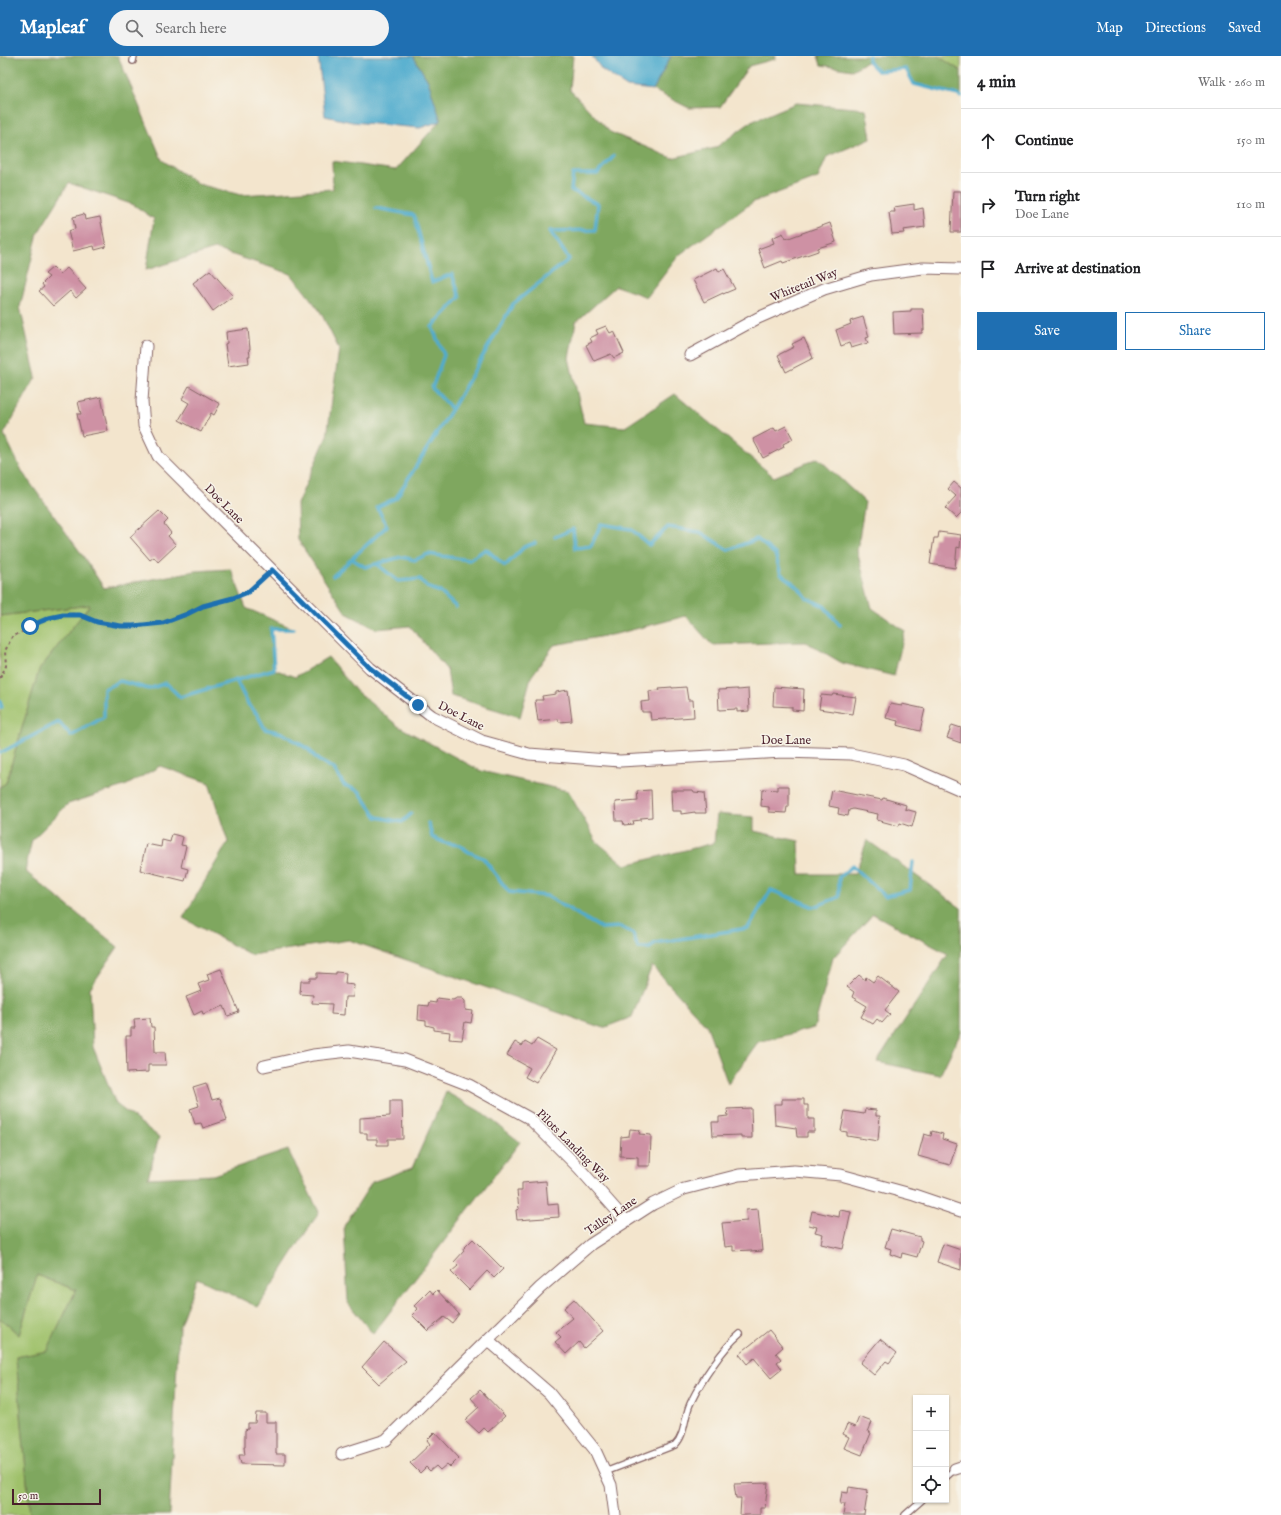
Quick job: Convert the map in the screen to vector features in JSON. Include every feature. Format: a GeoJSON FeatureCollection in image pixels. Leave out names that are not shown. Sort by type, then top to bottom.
{"type":"FeatureCollection","features":[{"type":"Feature","properties":{"kind":"street","name":"Whitetail Way"},"geometry":{"type":"LineString","coordinates":[[690,355],[758,318],[824,289],[871,276],[908,270],[923,268],[961,268]]}},
{"type":"Feature","properties":{"kind":"street","name":"Doe Lane"},"geometry":{"type":"LineString","coordinates":[[146,346],[142,401],[144,426],[158,456],[370,668],[432,716],[482,741],[529,754],[620,761],[783,752],[851,754],[904,765],[942,780],[961,790]]}},
{"type":"Feature","properties":{"kind":"street","name":"Pilots Landing Way"},"geometry":{"type":"LineString","coordinates":[[264,1066],[313,1055],[349,1051],[405,1060],[469,1085],[529,1118],[580,1168],[626,1221]]}},
{"type":"Feature","properties":{"kind":"street","name":"Talley Lane"},"geometry":{"type":"LineString","coordinates":[[342,1454],[386,1440],[540,1288],[591,1244],[653,1204],[684,1189],[739,1175],[794,1171],[840,1175],[914,1195],[961,1211]]}},
{"type":"Feature","properties":{"kind":"street"},"geometry":{"type":"LineString","coordinates":[[488,1340],[549,1393],[595,1450],[611,1485],[615,1515]]}},
{"type":"Feature","properties":{"kind":"lane"},"geometry":{"type":"LineString","coordinates":[[605,1472],[675,1444],[679,1441],[690,1402],[726,1346],[740,1334]]}},
{"type":"Feature","properties":{"kind":"lane"},"geometry":{"type":"LineString","coordinates":[[949,1476],[958,1468]]}},
{"type":"Feature","properties":{"kind":"lane"},"geometry":{"type":"LineString","coordinates":[[906,1515],[919,1503]]}},
{"type":"Feature","properties":{"kind":"path"},"geometry":{"type":"LineString","coordinates":[[0,678],[6,666],[5,650],[12,637],[22,633],[30,626],[49,618],[76,614],[97,622],[121,626],[163,623],[203,606],[233,598],[248,592],[272,570]]}},
{"type":"Feature","properties":{"kind":"green space"},"geometry":{"type":"Polygon","coordinates":[[[0,56],[118,56],[162,160],[198,184],[241,195],[333,189],[332,161],[396,170],[440,121],[428,81],[413,56],[573,56],[570,90],[610,132],[672,158],[715,148],[751,122],[796,103],[866,109],[871,138],[827,157],[818,178],[753,202],[679,255],[647,297],[616,286],[576,322],[569,358],[584,423],[625,427],[675,394],[774,477],[818,458],[865,502],[857,551],[872,608],[905,631],[894,676],[842,663],[806,642],[712,645],[686,616],[616,634],[554,645],[531,677],[520,717],[451,696],[447,670],[410,626],[376,629],[346,613],[298,540],[297,504],[327,436],[339,349],[320,311],[291,274],[215,249],[146,270],[154,219],[134,205],[69,183],[38,233],[20,307],[36,377],[4,434],[23,473],[83,556],[104,588],[195,571],[231,569],[246,608],[294,629],[271,629],[274,669],[295,677],[328,657],[356,691],[398,726],[481,771],[568,791],[596,841],[625,865],[714,843],[717,814],[754,817],[754,831],[799,841],[800,874],[855,874],[867,840],[961,908],[961,1032],[940,1075],[877,1062],[948,954],[873,914],[833,958],[814,1028],[758,1042],[728,1084],[707,1026],[652,966],[632,1017],[603,1028],[349,940],[251,955],[183,918],[228,842],[209,783],[160,766],[127,785],[68,804],[32,840],[25,871],[118,947],[90,988],[93,1047],[116,1104],[159,1137],[148,1178],[213,1175],[288,1150],[319,1212],[258,1307],[197,1278],[179,1327],[169,1515],[30,1515],[16,1357],[47,1351],[76,1290],[37,1275],[19,1335],[0,1318],[0,787],[6,783],[39,670],[90,605],[0,616],[0,56]]]}},
{"type":"Feature","properties":{"kind":"green space"},"geometry":{"type":"Polygon","coordinates":[[[671,56],[776,56],[775,59],[749,66],[720,107],[689,108],[653,90],[671,56]]]}},
{"type":"Feature","properties":{"kind":"green space"},"geometry":{"type":"Polygon","coordinates":[[[818,56],[938,56],[961,71],[961,97],[914,84],[906,69],[878,71],[868,61],[852,70],[821,65],[818,56]]]}},
{"type":"Feature","properties":{"kind":"green space"},"geometry":{"type":"Polygon","coordinates":[[[938,56],[961,56],[961,71],[938,56]]]}},
{"type":"Feature","properties":{"kind":"green space"},"geometry":{"type":"Polygon","coordinates":[[[90,605],[39,670],[6,783],[0,787],[0,616],[90,605]]]}},
{"type":"Feature","properties":{"kind":"green space"},"geometry":{"type":"Polygon","coordinates":[[[446,1092],[483,1113],[520,1142],[373,1334],[348,1303],[344,1226],[372,1182],[412,1168],[446,1092]]]}},
{"type":"Feature","properties":{"kind":"green space"},"geometry":{"type":"Polygon","coordinates":[[[37,1275],[76,1290],[47,1352],[16,1357],[30,1515],[0,1515],[0,1318],[19,1335],[37,1275]]]}},
{"type":"Feature","properties":{"kind":"water"},"geometry":{"type":"Polygon","coordinates":[[[318,56],[413,56],[428,81],[441,121],[420,128],[352,122],[325,116],[318,56]]]}},
{"type":"Feature","properties":{"kind":"water"},"geometry":{"type":"Polygon","coordinates":[[[592,56],[671,56],[653,90],[627,87],[602,70],[592,56]]]}},
{"type":"Feature","properties":{"kind":"building"},"geometry":{"type":"Polygon","coordinates":[[[953,191],[961,191],[961,232],[951,232],[953,191]]]}},
{"type":"Feature","properties":{"kind":"building"},"geometry":{"type":"Polygon","coordinates":[[[914,204],[914,210],[923,208],[925,227],[903,230],[904,233],[892,234],[889,212],[895,212],[894,207],[914,204]]]}},
{"type":"Feature","properties":{"kind":"building"},"geometry":{"type":"Polygon","coordinates":[[[84,214],[85,220],[100,217],[106,247],[95,250],[94,246],[73,251],[68,231],[75,229],[73,217],[84,214]]]}},
{"type":"Feature","properties":{"kind":"building"},"geometry":{"type":"Polygon","coordinates":[[[830,223],[836,242],[818,248],[818,251],[783,263],[782,261],[765,268],[758,249],[774,243],[772,238],[783,233],[786,239],[830,223]]]}},
{"type":"Feature","properties":{"kind":"building"},"geometry":{"type":"Polygon","coordinates":[[[53,267],[60,274],[67,268],[86,289],[76,298],[70,291],[53,306],[39,291],[44,287],[42,284],[49,277],[45,274],[53,267]]]}},
{"type":"Feature","properties":{"kind":"building"},"geometry":{"type":"Polygon","coordinates":[[[717,268],[719,272],[724,269],[735,289],[704,302],[693,280],[717,268]]]}},
{"type":"Feature","properties":{"kind":"building"},"geometry":{"type":"Polygon","coordinates":[[[210,270],[233,296],[213,311],[193,283],[210,270]]]}},
{"type":"Feature","properties":{"kind":"building"},"geometry":{"type":"Polygon","coordinates":[[[911,309],[923,309],[924,330],[922,330],[922,333],[894,334],[893,312],[911,311],[911,309]]]}},
{"type":"Feature","properties":{"kind":"building"},"geometry":{"type":"Polygon","coordinates":[[[863,317],[869,337],[866,338],[868,343],[851,348],[849,343],[841,346],[836,330],[851,324],[850,321],[863,317]]]}},
{"type":"Feature","properties":{"kind":"building"},"geometry":{"type":"Polygon","coordinates":[[[606,326],[610,333],[614,331],[624,353],[614,358],[611,354],[594,361],[586,345],[592,342],[590,338],[598,334],[596,330],[606,326]]]}},
{"type":"Feature","properties":{"kind":"building"},"geometry":{"type":"Polygon","coordinates":[[[248,329],[250,349],[250,356],[248,356],[249,363],[228,366],[225,344],[227,343],[226,332],[248,329]]]}},
{"type":"Feature","properties":{"kind":"building"},"geometry":{"type":"Polygon","coordinates":[[[804,338],[813,358],[786,372],[778,355],[794,347],[792,344],[804,338]]]}},
{"type":"Feature","properties":{"kind":"building"},"geometry":{"type":"Polygon","coordinates":[[[189,386],[220,404],[214,415],[211,413],[201,432],[179,420],[189,403],[182,399],[189,386]]]}},
{"type":"Feature","properties":{"kind":"building"},"geometry":{"type":"Polygon","coordinates":[[[101,397],[108,431],[82,436],[77,414],[81,414],[78,402],[101,397]]]}},
{"type":"Feature","properties":{"kind":"building"},"geometry":{"type":"Polygon","coordinates":[[[786,426],[793,439],[783,444],[784,447],[763,458],[753,439],[774,428],[776,431],[786,426]]]}},
{"type":"Feature","properties":{"kind":"building"},"geometry":{"type":"Polygon","coordinates":[[[954,482],[961,488],[961,513],[956,518],[945,508],[956,496],[948,489],[954,482]]]}},
{"type":"Feature","properties":{"kind":"building"},"geometry":{"type":"Polygon","coordinates":[[[159,511],[168,520],[164,524],[171,533],[168,536],[176,545],[158,562],[154,557],[150,560],[130,537],[159,511]]]}},
{"type":"Feature","properties":{"kind":"building"},"geometry":{"type":"Polygon","coordinates":[[[939,532],[961,535],[960,548],[957,547],[955,568],[930,564],[934,538],[938,538],[939,532]]]}},
{"type":"Feature","properties":{"kind":"building"},"geometry":{"type":"Polygon","coordinates":[[[686,687],[688,700],[693,700],[694,717],[651,720],[650,712],[642,712],[641,702],[650,701],[649,691],[660,690],[659,688],[686,687]]]}},
{"type":"Feature","properties":{"kind":"building"},"geometry":{"type":"Polygon","coordinates":[[[774,687],[804,689],[803,711],[792,710],[792,707],[773,706],[774,687]]]}},
{"type":"Feature","properties":{"kind":"building"},"geometry":{"type":"Polygon","coordinates":[[[748,689],[749,711],[737,712],[737,709],[719,710],[718,690],[748,689]]]}},
{"type":"Feature","properties":{"kind":"building"},"geometry":{"type":"Polygon","coordinates":[[[568,690],[572,721],[559,722],[558,719],[538,721],[535,700],[543,700],[542,696],[568,690]]]}},
{"type":"Feature","properties":{"kind":"building"},"geometry":{"type":"Polygon","coordinates":[[[833,694],[856,697],[853,714],[819,709],[821,695],[832,696],[833,694]]]}},
{"type":"Feature","properties":{"kind":"building"},"geometry":{"type":"Polygon","coordinates":[[[890,704],[902,706],[902,704],[925,709],[920,731],[897,725],[898,721],[886,718],[890,704]]]}},
{"type":"Feature","properties":{"kind":"building"},"geometry":{"type":"Polygon","coordinates":[[[952,725],[961,728],[961,743],[947,738],[952,725]]]}},
{"type":"Feature","properties":{"kind":"building"},"geometry":{"type":"Polygon","coordinates":[[[778,786],[789,786],[789,807],[787,807],[786,813],[769,812],[769,807],[761,806],[762,789],[778,790],[778,786]]]}},
{"type":"Feature","properties":{"kind":"building"},"geometry":{"type":"Polygon","coordinates":[[[651,790],[652,817],[641,818],[641,820],[633,821],[634,824],[624,825],[623,821],[616,821],[615,802],[638,800],[637,791],[651,790]]]}},
{"type":"Feature","properties":{"kind":"building"},"geometry":{"type":"Polygon","coordinates":[[[671,790],[693,790],[694,792],[704,793],[706,813],[695,812],[681,814],[681,811],[672,811],[671,790]]]}},
{"type":"Feature","properties":{"kind":"building"},"geometry":{"type":"Polygon","coordinates":[[[832,790],[882,800],[883,798],[906,805],[905,809],[916,812],[912,827],[900,823],[899,826],[877,820],[878,814],[853,809],[849,810],[848,816],[838,814],[839,808],[829,806],[832,790]]]}},
{"type":"Feature","properties":{"kind":"building"},"geometry":{"type":"Polygon","coordinates":[[[172,834],[183,837],[181,845],[186,846],[181,867],[188,869],[185,881],[140,870],[146,844],[161,847],[162,840],[170,842],[172,834]]]}},
{"type":"Feature","properties":{"kind":"building"},"geometry":{"type":"Polygon","coordinates":[[[221,969],[239,1012],[228,1016],[224,1006],[203,1014],[202,1011],[194,1015],[186,997],[201,991],[198,984],[209,980],[207,974],[221,969]]]}},
{"type":"Feature","properties":{"kind":"building"},"geometry":{"type":"Polygon","coordinates":[[[336,972],[346,973],[345,984],[354,985],[353,997],[345,997],[344,1015],[331,1014],[332,1004],[312,1003],[313,995],[300,994],[301,981],[310,981],[310,978],[317,978],[317,973],[336,974],[336,972]]]}},
{"type":"Feature","properties":{"kind":"building"},"geometry":{"type":"Polygon","coordinates":[[[859,975],[865,980],[866,977],[873,982],[878,976],[899,992],[885,1010],[890,1014],[882,1023],[877,1019],[873,1024],[861,1017],[867,1006],[852,997],[854,992],[847,987],[859,975]]]}},
{"type":"Feature","properties":{"kind":"building"},"geometry":{"type":"Polygon","coordinates":[[[437,998],[453,1000],[462,998],[465,1001],[465,1010],[473,1011],[471,1023],[465,1022],[462,1040],[449,1039],[450,1032],[434,1030],[434,1027],[426,1025],[426,1021],[418,1020],[419,1005],[428,1006],[429,1002],[436,1003],[437,998]]]}},
{"type":"Feature","properties":{"kind":"building"},"geometry":{"type":"Polygon","coordinates":[[[150,1018],[151,1027],[154,1027],[155,1052],[165,1052],[166,1065],[148,1065],[148,1072],[127,1073],[126,1036],[131,1036],[131,1028],[135,1028],[134,1019],[150,1018]]]}},
{"type":"Feature","properties":{"kind":"building"},"geometry":{"type":"Polygon","coordinates":[[[537,1039],[556,1050],[536,1083],[525,1077],[530,1068],[507,1055],[515,1042],[522,1046],[525,1042],[532,1046],[537,1039]]]}},
{"type":"Feature","properties":{"kind":"building"},"geometry":{"type":"Polygon","coordinates":[[[206,1083],[212,1100],[220,1098],[227,1120],[203,1128],[201,1123],[195,1124],[190,1109],[199,1106],[193,1087],[206,1083]]]}},
{"type":"Feature","properties":{"kind":"building"},"geometry":{"type":"Polygon","coordinates":[[[782,1099],[804,1099],[804,1105],[808,1105],[808,1119],[814,1119],[814,1132],[807,1132],[807,1137],[797,1137],[796,1128],[775,1125],[774,1104],[782,1104],[782,1099]]]}},
{"type":"Feature","properties":{"kind":"building"},"geometry":{"type":"Polygon","coordinates":[[[390,1101],[402,1101],[403,1139],[388,1139],[388,1145],[377,1145],[377,1139],[367,1139],[367,1133],[360,1133],[360,1118],[390,1116],[390,1101]]]}},
{"type":"Feature","properties":{"kind":"building"},"geometry":{"type":"Polygon","coordinates":[[[751,1108],[752,1138],[741,1138],[741,1135],[713,1136],[712,1122],[719,1122],[719,1117],[728,1116],[727,1109],[751,1108]]]}},
{"type":"Feature","properties":{"kind":"building"},"geometry":{"type":"Polygon","coordinates":[[[865,1109],[876,1110],[876,1116],[880,1116],[878,1141],[847,1136],[847,1132],[841,1131],[845,1111],[864,1114],[865,1109]]]}},
{"type":"Feature","properties":{"kind":"building"},"geometry":{"type":"Polygon","coordinates":[[[630,1129],[640,1130],[639,1134],[651,1135],[650,1166],[638,1166],[638,1157],[620,1156],[621,1137],[629,1136],[630,1129]]]}},
{"type":"Feature","properties":{"kind":"building"},"geometry":{"type":"Polygon","coordinates":[[[932,1131],[943,1134],[942,1139],[957,1144],[950,1165],[918,1156],[924,1134],[931,1136],[932,1131]]]}},
{"type":"Feature","properties":{"kind":"building"},"geometry":{"type":"Polygon","coordinates":[[[546,1181],[548,1205],[558,1204],[559,1217],[517,1220],[516,1210],[519,1209],[517,1191],[522,1191],[522,1183],[546,1181]]]}},
{"type":"Feature","properties":{"kind":"building"},"geometry":{"type":"Polygon","coordinates":[[[758,1209],[762,1251],[733,1251],[733,1246],[725,1247],[722,1223],[747,1221],[746,1210],[758,1209]]]}},
{"type":"Feature","properties":{"kind":"building"},"geometry":{"type":"Polygon","coordinates":[[[840,1210],[851,1212],[843,1249],[821,1244],[823,1234],[815,1232],[817,1227],[809,1225],[812,1211],[839,1217],[840,1210]]]}},
{"type":"Feature","properties":{"kind":"building"},"geometry":{"type":"Polygon","coordinates":[[[891,1229],[920,1237],[920,1240],[922,1241],[917,1257],[902,1253],[901,1258],[890,1254],[891,1249],[885,1247],[891,1229]]]}},
{"type":"Feature","properties":{"kind":"building"},"geometry":{"type":"Polygon","coordinates":[[[473,1239],[503,1269],[494,1278],[487,1271],[469,1290],[451,1272],[458,1266],[454,1262],[464,1251],[463,1249],[473,1239]]]}},
{"type":"Feature","properties":{"kind":"building"},"geometry":{"type":"Polygon","coordinates":[[[943,1244],[961,1250],[961,1270],[937,1262],[943,1244]]]}},
{"type":"Feature","properties":{"kind":"building"},"geometry":{"type":"Polygon","coordinates":[[[430,1290],[433,1294],[437,1290],[459,1314],[452,1323],[444,1317],[428,1331],[412,1315],[418,1309],[414,1306],[430,1290]]]}},
{"type":"Feature","properties":{"kind":"building"},"geometry":{"type":"Polygon","coordinates":[[[574,1299],[603,1331],[584,1348],[579,1342],[566,1354],[555,1342],[561,1337],[556,1332],[573,1318],[564,1308],[574,1299]]]}},
{"type":"Feature","properties":{"kind":"building"},"geometry":{"type":"Polygon","coordinates":[[[769,1330],[783,1347],[776,1353],[781,1359],[777,1362],[782,1369],[771,1378],[754,1358],[747,1364],[739,1354],[769,1330]]]}},
{"type":"Feature","properties":{"kind":"building"},"geometry":{"type":"Polygon","coordinates":[[[880,1339],[897,1353],[889,1363],[886,1361],[874,1375],[860,1363],[880,1339]]]}},
{"type":"Feature","properties":{"kind":"building"},"geometry":{"type":"Polygon","coordinates":[[[384,1342],[406,1361],[379,1384],[362,1367],[384,1342]]]}},
{"type":"Feature","properties":{"kind":"building"},"geometry":{"type":"Polygon","coordinates":[[[480,1390],[505,1416],[488,1432],[484,1428],[479,1433],[465,1420],[479,1407],[471,1398],[480,1390]]]}},
{"type":"Feature","properties":{"kind":"building"},"geometry":{"type":"Polygon","coordinates":[[[256,1413],[266,1413],[266,1422],[276,1422],[276,1454],[285,1454],[285,1465],[241,1464],[239,1455],[245,1455],[245,1430],[248,1429],[248,1423],[255,1423],[256,1413]]]}},
{"type":"Feature","properties":{"kind":"building"},"geometry":{"type":"Polygon","coordinates":[[[859,1417],[872,1422],[868,1432],[871,1433],[862,1455],[844,1448],[849,1437],[843,1434],[847,1424],[855,1427],[859,1417]]]}},
{"type":"Feature","properties":{"kind":"building"},"geometry":{"type":"Polygon","coordinates":[[[435,1432],[459,1458],[450,1467],[447,1464],[440,1470],[436,1466],[430,1471],[426,1467],[420,1473],[410,1463],[430,1444],[427,1440],[435,1432]]]}},
{"type":"Feature","properties":{"kind":"building"},"geometry":{"type":"Polygon","coordinates":[[[768,1483],[765,1508],[760,1508],[760,1515],[740,1515],[741,1498],[736,1498],[734,1484],[768,1483]]]}},
{"type":"Feature","properties":{"kind":"building"},"geometry":{"type":"Polygon","coordinates":[[[849,1487],[868,1490],[864,1515],[843,1515],[845,1504],[840,1504],[842,1492],[848,1493],[849,1487]]]}},
{"type":"Feature","properties":{"kind":"waterway"},"geometry":{"type":"LineString","coordinates":[[869,56],[868,61],[878,71],[906,69],[914,84],[961,97]]}},
{"type":"Feature","properties":{"kind":"waterway"},"geometry":{"type":"LineString","coordinates":[[333,576],[387,526],[377,507],[396,498],[452,409],[513,304],[569,259],[550,231],[595,230],[598,204],[571,190],[573,174],[597,174],[614,156]]}},
{"type":"Feature","properties":{"kind":"waterway"},"geometry":{"type":"LineString","coordinates":[[376,208],[414,215],[432,282],[452,274],[460,297],[432,327],[444,355],[432,388],[452,409]]}},
{"type":"Feature","properties":{"kind":"waterway"},"geometry":{"type":"LineString","coordinates":[[555,537],[573,529],[575,548],[591,546],[601,524],[631,529],[649,545],[668,527],[700,532],[728,550],[757,539],[775,554],[781,574],[797,586],[807,598],[824,606],[840,625]]}},
{"type":"Feature","properties":{"kind":"waterway"},"geometry":{"type":"LineString","coordinates":[[352,559],[365,567],[401,557],[415,560],[428,554],[469,560],[486,549],[505,566],[524,547],[535,543]]}},
{"type":"Feature","properties":{"kind":"waterway"},"geometry":{"type":"LineString","coordinates":[[377,564],[398,581],[420,579],[427,587],[440,592],[456,607]]}},
{"type":"Feature","properties":{"kind":"waterway"},"geometry":{"type":"LineString","coordinates":[[0,753],[59,722],[71,736],[104,717],[104,689],[120,681],[149,689],[166,683],[180,697],[274,669],[271,629],[294,629]]}},
{"type":"Feature","properties":{"kind":"waterway"},"geometry":{"type":"LineString","coordinates":[[236,680],[248,704],[257,714],[265,729],[282,733],[308,749],[318,760],[334,769],[344,785],[359,791],[377,817],[402,822],[411,814]]}},
{"type":"Feature","properties":{"kind":"waterway"},"geometry":{"type":"LineString","coordinates":[[0,701],[2,708],[0,708]]}},
{"type":"Feature","properties":{"kind":"waterway"},"geometry":{"type":"LineString","coordinates":[[428,823],[432,837],[445,843],[459,845],[469,852],[483,858],[509,892],[547,896],[601,928],[621,927],[633,934],[638,948],[650,948],[655,943],[748,928],[771,890],[814,907],[839,897],[839,877],[852,866],[885,896],[910,890],[913,862]]}},
{"type":"Feature","properties":{"kind":"route"},"geometry":{"type":"LineString","coordinates":[[30,626],[49,618],[76,614],[97,622],[121,626],[152,625],[163,623],[203,606],[233,598],[248,592],[272,570],[370,668],[418,705]]}}]}
